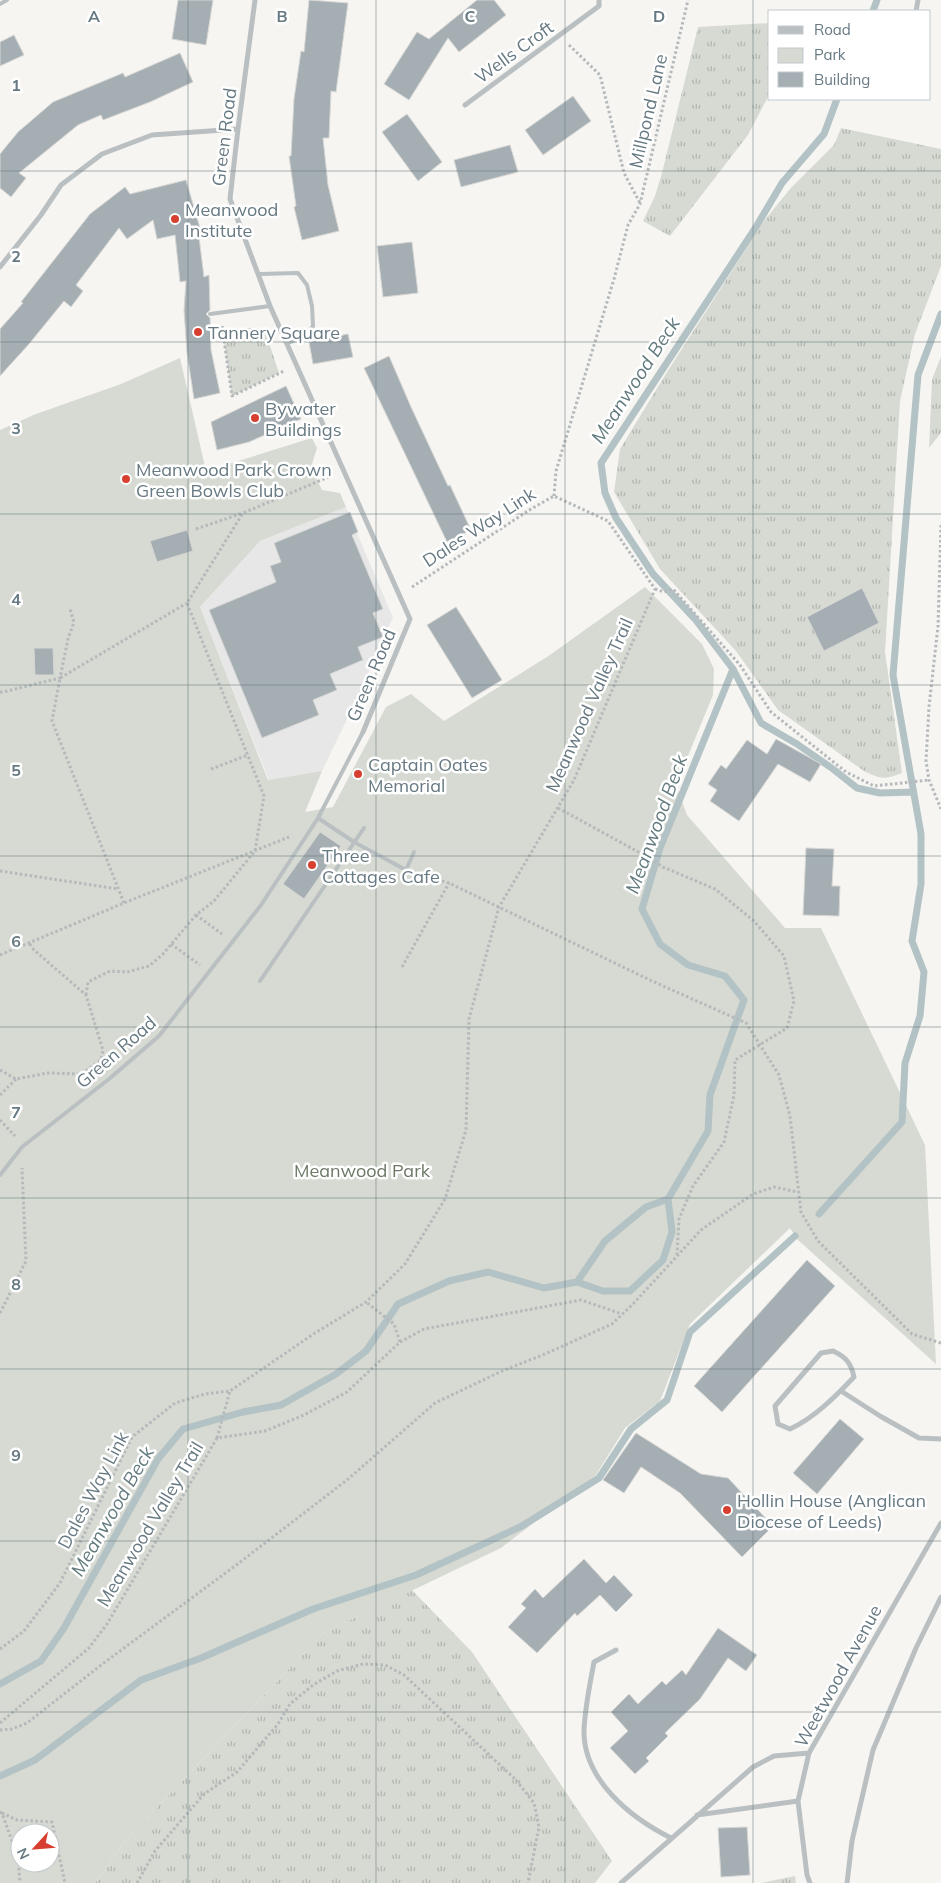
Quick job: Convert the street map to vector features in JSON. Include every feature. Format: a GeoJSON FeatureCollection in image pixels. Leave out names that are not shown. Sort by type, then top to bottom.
{"type":"FeatureCollection","features":[{"type":"Feature","properties":{"kind":"street","name":"Green Road"},"geometry":{"type":"LineString","coordinates":[[255,0],[230,199],[270,306],[343,471],[401,595],[410,619],[363,732]]}},
{"type":"Feature","properties":{"kind":"street","name":"Wells Croft"},"geometry":{"type":"LineString","coordinates":[[464,105],[599,6],[599,0]]}},
{"type":"Feature","properties":{"kind":"street"},"geometry":{"type":"LineString","coordinates":[[0,267],[42,215],[61,185],[102,154],[152,135],[238,129]]}},
{"type":"Feature","properties":{"kind":"street"},"geometry":{"type":"LineString","coordinates":[[833,1351],[844,1356],[852,1365],[854,1377],[841,1391],[802,1424],[790,1429],[778,1424],[775,1406],[820,1353],[833,1351]]}},
{"type":"Feature","properties":{"kind":"street"},"geometry":{"type":"LineString","coordinates":[[841,1391],[919,1438],[941,1439]]}},
{"type":"Feature","properties":{"kind":"street","name":"Weetwood Avenue"},"geometry":{"type":"LineString","coordinates":[[810,1883],[807,1875],[798,1801],[808,1753],[941,1523]]}},
{"type":"Feature","properties":{"kind":"street"},"geometry":{"type":"LineString","coordinates":[[847,1883],[852,1841],[873,1750],[916,1648],[941,1597]]}},
{"type":"Feature","properties":{"kind":"street"},"geometry":{"type":"LineString","coordinates":[[616,1650],[594,1662],[584,1732],[588,1755],[596,1774],[626,1810],[651,1828],[671,1838]]}},
{"type":"Feature","properties":{"kind":"street"},"geometry":{"type":"LineString","coordinates":[[621,1883],[753,1767],[774,1756],[808,1753]]}},
{"type":"Feature","properties":{"kind":"street"},"geometry":{"type":"LineString","coordinates":[[697,1816],[798,1801]]}},
{"type":"Feature","properties":{"kind":"lane"},"geometry":{"type":"LineString","coordinates":[[0,4],[7,0]]}},
{"type":"Feature","properties":{"kind":"lane"},"geometry":{"type":"LineString","coordinates":[[259,274],[298,272],[307,285],[312,306],[313,326],[305,337],[287,343]]}},
{"type":"Feature","properties":{"kind":"lane"},"geometry":{"type":"LineString","coordinates":[[210,314],[270,306]]}},
{"type":"Feature","properties":{"kind":"lane","name":"Green Road"},"geometry":{"type":"LineString","coordinates":[[0,1175],[22,1147],[109,1079],[159,1036],[262,905],[318,818],[363,732]]}},
{"type":"Feature","properties":{"kind":"lane"},"geometry":{"type":"LineString","coordinates":[[318,818],[354,842],[406,870],[414,852]]}},
{"type":"Feature","properties":{"kind":"lane"},"geometry":{"type":"LineString","coordinates":[[260,981],[364,828]]}},
{"type":"Feature","properties":{"kind":"path","name":"Millpond Lane"},"geometry":{"type":"LineString","coordinates":[[554,496],[556,471],[614,279],[628,225],[640,204],[688,0]]}},
{"type":"Feature","properties":{"kind":"path"},"geometry":{"type":"LineString","coordinates":[[559,36],[600,75],[624,173],[640,204]]}},
{"type":"Feature","properties":{"kind":"path"},"geometry":{"type":"LineString","coordinates":[[220,313],[232,396],[296,366]]}},
{"type":"Feature","properties":{"kind":"path"},"geometry":{"type":"LineString","coordinates":[[196,529],[244,513],[343,471]]}},
{"type":"Feature","properties":{"kind":"path","name":"Dales Way Link"},"geometry":{"type":"LineString","coordinates":[[401,595],[531,509],[554,496],[608,521],[655,589]]}},
{"type":"Feature","properties":{"kind":"path"},"geometry":{"type":"LineString","coordinates":[[0,692],[60,678],[187,603],[244,513]]}},
{"type":"Feature","properties":{"kind":"path"},"geometry":{"type":"LineString","coordinates":[[941,525],[938,626],[929,707],[926,761],[929,780],[941,809]]}},
{"type":"Feature","properties":{"kind":"path"},"geometry":{"type":"LineString","coordinates":[[655,589],[664,592],[673,589],[740,665],[772,712],[846,772],[874,786],[929,780]]}},
{"type":"Feature","properties":{"kind":"path","name":"Meanwood Valley Trail"},"geometry":{"type":"LineString","coordinates":[[366,1302],[405,1264],[446,1199],[466,1130],[469,1019],[499,907],[574,780],[655,589]]}},
{"type":"Feature","properties":{"kind":"path"},"geometry":{"type":"LineString","coordinates":[[0,1095],[16,1079],[48,1073],[82,1074],[100,1060],[103,1050],[86,995],[88,982],[110,971],[127,972],[149,966],[163,954],[196,915],[214,901],[255,852],[264,796],[187,603]]}},
{"type":"Feature","properties":{"kind":"path"},"geometry":{"type":"LineString","coordinates":[[70,610],[74,622],[68,639],[52,721],[124,903]]}},
{"type":"Feature","properties":{"kind":"path"},"geometry":{"type":"LineString","coordinates":[[211,769],[248,755]]}},
{"type":"Feature","properties":{"kind":"path"},"geometry":{"type":"LineString","coordinates":[[558,808],[663,867],[715,890],[754,921],[784,956],[794,1001],[787,1028],[736,1060],[734,1095],[724,1142],[693,1186],[679,1219],[677,1256]]}},
{"type":"Feature","properties":{"kind":"path"},"geometry":{"type":"LineString","coordinates":[[0,955],[292,836]]}},
{"type":"Feature","properties":{"kind":"path"},"geometry":{"type":"LineString","coordinates":[[406,870],[449,883],[644,977],[746,1023],[779,1075],[790,1116],[801,1212],[818,1241],[912,1334],[941,1343]]}},
{"type":"Feature","properties":{"kind":"path"},"geometry":{"type":"LineString","coordinates":[[0,872],[118,889]]}},
{"type":"Feature","properties":{"kind":"path"},"geometry":{"type":"LineString","coordinates":[[402,967],[449,883]]}},
{"type":"Feature","properties":{"kind":"path"},"geometry":{"type":"LineString","coordinates":[[196,915],[223,934],[217,942]]}},
{"type":"Feature","properties":{"kind":"path"},"geometry":{"type":"LineString","coordinates":[[29,943],[34,950],[86,995]]}},
{"type":"Feature","properties":{"kind":"path"},"geometry":{"type":"LineString","coordinates":[[171,944],[201,966],[207,958]]}},
{"type":"Feature","properties":{"kind":"path"},"geometry":{"type":"LineString","coordinates":[[0,1070],[16,1079]]}},
{"type":"Feature","properties":{"kind":"path"},"geometry":{"type":"LineString","coordinates":[[0,1120],[16,1137],[22,1147],[26,1261],[0,1313]]}},
{"type":"Feature","properties":{"kind":"path"},"geometry":{"type":"LineString","coordinates":[[0,1730],[12,1729],[27,1723],[347,1480],[435,1403],[502,1371],[612,1324],[701,1230],[753,1194],[774,1188],[798,1192]]}},
{"type":"Feature","properties":{"kind":"path","name":"Meanwood Valley Trail"},"geometry":{"type":"LineString","coordinates":[[0,1724],[89,1648],[107,1624],[217,1438],[265,1431],[304,1416],[347,1392],[400,1342],[424,1329],[581,1300],[622,1314]]}},
{"type":"Feature","properties":{"kind":"path"},"geometry":{"type":"LineString","coordinates":[[366,1302],[394,1324],[400,1342]]}},
{"type":"Feature","properties":{"kind":"path","name":"Dales Way Link"},"geometry":{"type":"LineString","coordinates":[[0,1649],[24,1631],[60,1583],[132,1437],[175,1403],[206,1394],[230,1391],[308,1337],[366,1302]]}},
{"type":"Feature","properties":{"kind":"path"},"geometry":{"type":"LineString","coordinates":[[217,1438],[222,1427],[230,1391]]}},
{"type":"Feature","properties":{"kind":"path"},"geometry":{"type":"LineString","coordinates":[[137,1883],[155,1851],[204,1794],[237,1772],[278,1724],[290,1704],[313,1685],[338,1671],[363,1664],[385,1665],[404,1675],[515,1779],[534,1803],[539,1827],[528,1883]]}},
{"type":"Feature","properties":{"kind":"path"},"geometry":{"type":"LineString","coordinates":[[1,1812],[18,1858],[20,1883]]}},
{"type":"Feature","properties":{"kind":"path"},"geometry":{"type":"LineString","coordinates":[[1,1812],[17,1820],[52,1822],[65,1883]]}},
{"type":"Feature","properties":{"kind":"shaded area"},"geometry":{"type":"Polygon","coordinates":[[[346,507],[393,618],[322,771],[269,780],[200,607],[260,541],[346,507]]]}},
{"type":"Feature","properties":{"kind":"green space"},"geometry":{"type":"Polygon","coordinates":[[[768,23],[768,97],[748,135],[670,236],[643,221],[655,196],[662,173],[698,27],[768,23]]]}},
{"type":"Feature","properties":{"kind":"green space"},"geometry":{"type":"Polygon","coordinates":[[[841,128],[941,149],[941,266],[915,334],[900,401],[885,652],[902,773],[887,778],[874,776],[864,771],[778,710],[736,651],[660,569],[614,492],[620,449],[667,372],[764,221],[790,189],[834,145],[841,128]]]}},
{"type":"Feature","properties":{"kind":"green space"},"geometry":{"type":"Polygon","coordinates":[[[222,328],[264,328],[279,373],[232,396],[222,328]]]}},
{"type":"Feature","properties":{"kind":"green space"},"geometry":{"type":"Polygon","coordinates":[[[941,357],[941,433],[929,448],[932,379],[941,357]]]}},
{"type":"Feature","properties":{"kind":"green space","name":"Meanwood Park"},"geometry":{"type":"Polygon","coordinates":[[[180,358],[206,471],[312,438],[317,448],[311,467],[322,490],[340,493],[346,507],[260,541],[200,607],[268,780],[322,771],[305,812],[333,807],[386,707],[411,694],[444,721],[547,657],[645,587],[702,644],[714,669],[713,695],[676,785],[687,815],[785,928],[821,928],[925,1145],[936,1364],[798,1240],[790,1228],[690,1324],[660,1401],[625,1428],[596,1475],[501,1548],[323,1633],[126,1840],[95,1883],[0,1883],[0,430],[36,414],[121,384],[180,358]]]}},
{"type":"Feature","properties":{"kind":"green space"},"geometry":{"type":"Polygon","coordinates":[[[412,1590],[472,1652],[612,1861],[595,1883],[95,1883],[126,1840],[323,1633],[412,1590]]]}},
{"type":"Feature","properties":{"kind":"green space"},"geometry":{"type":"Polygon","coordinates":[[[795,1876],[796,1883],[761,1883],[795,1876]]]}},
{"type":"Feature","properties":{"kind":"building"},"geometry":{"type":"Polygon","coordinates":[[[178,0],[213,0],[206,45],[172,39],[178,0]]]}},
{"type":"Feature","properties":{"kind":"building"},"geometry":{"type":"Polygon","coordinates":[[[309,0],[348,3],[336,92],[331,91],[329,138],[323,138],[328,185],[339,231],[302,240],[294,207],[296,206],[289,156],[291,156],[294,99],[301,51],[304,52],[309,0]]]}},
{"type":"Feature","properties":{"kind":"building"},"geometry":{"type":"Polygon","coordinates":[[[477,0],[494,0],[506,15],[459,52],[448,38],[409,100],[384,84],[417,32],[429,39],[477,0]]]}},
{"type":"Feature","properties":{"kind":"building"},"geometry":{"type":"Polygon","coordinates":[[[14,35],[24,55],[0,66],[0,42],[14,35]]]}},
{"type":"Feature","properties":{"kind":"building"},"geometry":{"type":"Polygon","coordinates":[[[180,53],[193,82],[150,102],[103,120],[101,115],[78,125],[19,173],[26,178],[11,197],[0,188],[0,154],[18,132],[53,102],[123,73],[125,77],[180,53]]]}},
{"type":"Feature","properties":{"kind":"building"},"geometry":{"type":"Polygon","coordinates":[[[573,96],[591,121],[543,155],[525,130],[573,96]]]}},
{"type":"Feature","properties":{"kind":"building"},"geometry":{"type":"Polygon","coordinates":[[[407,114],[442,162],[418,181],[382,132],[407,114]]]}},
{"type":"Feature","properties":{"kind":"building"},"geometry":{"type":"Polygon","coordinates":[[[510,145],[518,172],[461,187],[454,160],[510,145]]]}},
{"type":"Feature","properties":{"kind":"building"},"geometry":{"type":"Polygon","coordinates":[[[186,180],[200,228],[198,229],[204,277],[209,275],[210,310],[206,314],[210,318],[211,350],[220,393],[194,399],[187,353],[184,310],[186,281],[180,282],[175,235],[157,239],[153,220],[127,239],[119,228],[76,285],[83,291],[71,307],[64,301],[0,376],[0,329],[23,303],[21,302],[90,214],[125,187],[130,194],[186,180]]]}},
{"type":"Feature","properties":{"kind":"building"},"geometry":{"type":"Polygon","coordinates":[[[412,242],[418,293],[383,297],[377,246],[412,242]]]}},
{"type":"Feature","properties":{"kind":"building"},"geometry":{"type":"Polygon","coordinates":[[[348,334],[353,357],[313,364],[309,342],[348,334]]]}},
{"type":"Feature","properties":{"kind":"building"},"geometry":{"type":"Polygon","coordinates":[[[389,356],[448,486],[450,485],[471,530],[447,542],[364,368],[389,356]]]}},
{"type":"Feature","properties":{"kind":"building","name":"Bywater Buildings"},"geometry":{"type":"Polygon","coordinates":[[[286,386],[301,419],[249,442],[217,450],[211,422],[286,386]]]}},
{"type":"Feature","properties":{"kind":"building"},"geometry":{"type":"Polygon","coordinates":[[[350,512],[358,532],[352,535],[383,609],[373,613],[383,637],[358,647],[363,660],[330,674],[337,690],[313,700],[319,715],[262,738],[209,610],[276,582],[270,566],[281,562],[274,543],[350,512]]]}},
{"type":"Feature","properties":{"kind":"building"},"geometry":{"type":"Polygon","coordinates":[[[187,530],[193,551],[157,562],[150,541],[187,530]]]}},
{"type":"Feature","properties":{"kind":"building"},"geometry":{"type":"Polygon","coordinates":[[[862,588],[879,623],[824,651],[807,617],[862,588]]]}},
{"type":"Feature","properties":{"kind":"building"},"geometry":{"type":"Polygon","coordinates":[[[456,607],[502,680],[472,698],[427,625],[456,607]]]}},
{"type":"Feature","properties":{"kind":"building"},"geometry":{"type":"Polygon","coordinates":[[[34,648],[53,648],[54,675],[35,675],[34,648]]]}},
{"type":"Feature","properties":{"kind":"building"},"geometry":{"type":"Polygon","coordinates":[[[776,739],[821,764],[810,782],[778,764],[739,821],[710,801],[717,790],[708,784],[721,765],[726,769],[747,740],[767,754],[776,739]]]}},
{"type":"Feature","properties":{"kind":"building","name":"Three Cottages Cafe"},"geometry":{"type":"Polygon","coordinates":[[[320,832],[341,846],[304,899],[283,884],[320,832]]]}},
{"type":"Feature","properties":{"kind":"building"},"geometry":{"type":"Polygon","coordinates":[[[806,848],[834,849],[832,886],[840,886],[839,916],[803,915],[806,848]]]}},
{"type":"Feature","properties":{"kind":"building"},"geometry":{"type":"Polygon","coordinates":[[[807,1260],[835,1286],[722,1412],[694,1386],[807,1260]]]}},
{"type":"Feature","properties":{"kind":"building"},"geometry":{"type":"Polygon","coordinates":[[[840,1419],[864,1439],[817,1494],[793,1473],[840,1419]]]}},
{"type":"Feature","properties":{"kind":"building","name":"Hollin House (Anglican Diocese of Leeds)"},"geometry":{"type":"Polygon","coordinates":[[[636,1433],[701,1474],[728,1478],[773,1526],[742,1557],[680,1493],[641,1467],[624,1493],[603,1480],[636,1433]]]}},
{"type":"Feature","properties":{"kind":"building"},"geometry":{"type":"Polygon","coordinates":[[[584,1559],[606,1583],[614,1575],[633,1595],[616,1612],[600,1595],[577,1616],[575,1613],[537,1653],[508,1627],[526,1608],[521,1604],[535,1589],[543,1598],[584,1559]]]}},
{"type":"Feature","properties":{"kind":"building"},"geometry":{"type":"Polygon","coordinates":[[[718,1628],[757,1655],[746,1671],[728,1658],[700,1699],[665,1733],[668,1736],[646,1758],[649,1761],[635,1774],[610,1748],[628,1731],[611,1712],[629,1694],[638,1704],[662,1681],[666,1685],[682,1670],[686,1675],[718,1628]]]}},
{"type":"Feature","properties":{"kind":"building"},"geometry":{"type":"Polygon","coordinates":[[[747,1827],[750,1875],[721,1877],[718,1828],[747,1827]]]}},
{"type":"Feature","properties":{"kind":"waterway","name":"Meanwood Beck"},"geometry":{"type":"LineString","coordinates":[[873,10],[877,0]]}},
{"type":"Feature","properties":{"kind":"waterway","name":"Meanwood Beck"},"geometry":{"type":"LineString","coordinates":[[0,1684],[41,1661],[64,1628],[158,1459],[183,1429],[243,1412],[281,1405],[336,1374],[366,1351],[398,1304],[449,1281],[488,1272],[544,1288],[577,1282],[605,1241],[646,1207],[668,1199],[708,1131],[710,1095],[744,1000],[725,976],[688,965],[660,944],[642,909],[660,848],[733,669],[695,619],[653,574],[616,518],[605,493],[601,463],[756,227],[782,183],[824,134],[837,100]]}},
{"type":"Feature","properties":{"kind":"waterway"},"geometry":{"type":"LineString","coordinates":[[819,1214],[902,1122],[905,1063],[920,1016],[924,972],[912,941],[921,884],[921,834],[893,675],[918,375],[941,314]]}},
{"type":"Feature","properties":{"kind":"waterway"},"geometry":{"type":"LineString","coordinates":[[733,669],[761,723],[797,744],[857,788],[880,793],[913,792]]}},
{"type":"Feature","properties":{"kind":"waterway"},"geometry":{"type":"LineString","coordinates":[[577,1282],[603,1291],[630,1291],[663,1260],[672,1232],[668,1199]]}},
{"type":"Feature","properties":{"kind":"waterway"},"geometry":{"type":"LineString","coordinates":[[0,1776],[35,1760],[141,1680],[201,1658],[313,1609],[416,1575],[522,1526],[599,1478],[631,1429],[667,1400],[690,1332],[795,1236]]}},
{"type":"Feature","properties":{"kind":"place","name":"Meanwood Institute"},"geometry":{"type":"Point","coordinates":[175,219]}},
{"type":"Feature","properties":{"kind":"place","name":"Tannery Square"},"geometry":{"type":"Point","coordinates":[198,332]}},
{"type":"Feature","properties":{"kind":"place","name":"Bywater Buildings"},"geometry":{"type":"Point","coordinates":[255,418]}},
{"type":"Feature","properties":{"kind":"place","name":"Meanwood Park Crown Green Bowls Club"},"geometry":{"type":"Point","coordinates":[126,479]}},
{"type":"Feature","properties":{"kind":"place","name":"Captain Oates Memorial"},"geometry":{"type":"Point","coordinates":[358,774]}},
{"type":"Feature","properties":{"kind":"place","name":"Three Cottages Cafe"},"geometry":{"type":"Point","coordinates":[312,865]}},
{"type":"Feature","properties":{"kind":"place","name":"Hollin House (Anglican Diocese of Leeds)"},"geometry":{"type":"Point","coordinates":[727,1510]}}]}
